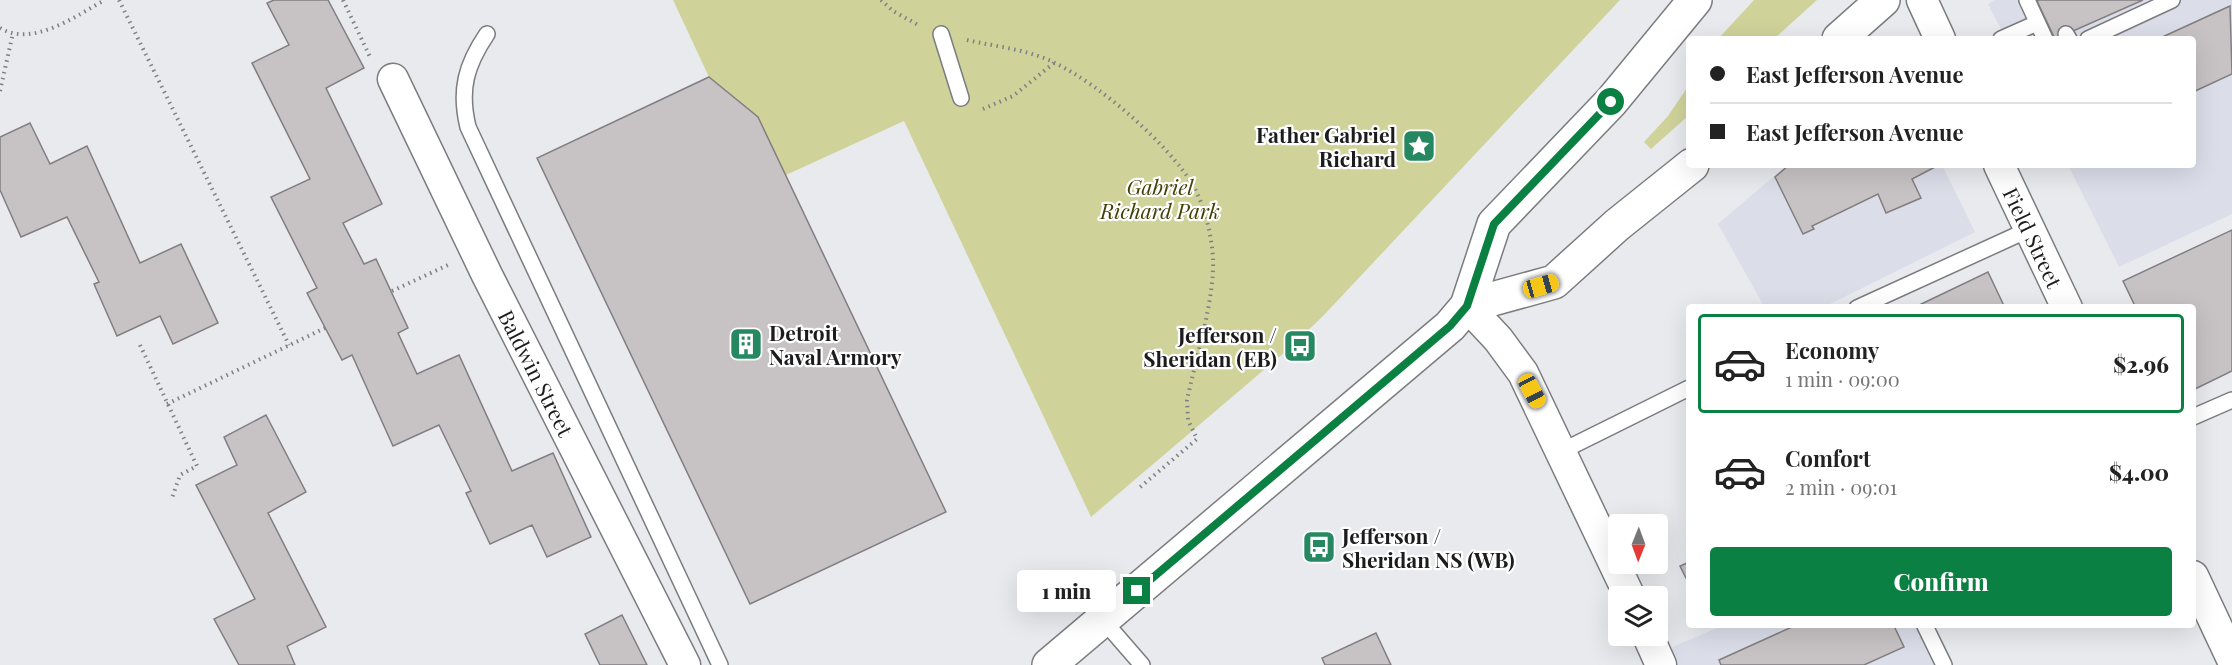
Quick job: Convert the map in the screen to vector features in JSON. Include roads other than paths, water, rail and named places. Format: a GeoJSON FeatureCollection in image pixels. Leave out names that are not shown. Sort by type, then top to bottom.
{"type":"FeatureCollection","features":[{"type":"Feature","properties":{"kind":"main road"},"geometry":{"type":"LineString","coordinates":[[1049,665],[1450,326],[1467,306],[1494,224],[1611,102],[1695,0]]}},
{"type":"Feature","properties":{"kind":"main road"},"geometry":{"type":"LineString","coordinates":[[1842,36],[1883,0]]}},
{"type":"Feature","properties":{"kind":"main road"},"geometry":{"type":"LineString","coordinates":[[1467,306],[1554,282],[1617,225],[1688,168]]}},
{"type":"Feature","properties":{"kind":"street"},"geometry":{"type":"LineString","coordinates":[[1922,0],[1939,36]]}},
{"type":"Feature","properties":{"kind":"street","name":"Baldwin Street"},"geometry":{"type":"LineString","coordinates":[[393,79],[487,275],[685,665]]}},
{"type":"Feature","properties":{"kind":"street","name":"Field Street"},"geometry":{"type":"LineString","coordinates":[[2000,168],[2065,304]]}},
{"type":"Feature","properties":{"kind":"street"},"geometry":{"type":"LineString","coordinates":[[1467,306],[1498,339],[1523,373],[1625,586]]}},
{"type":"Feature","properties":{"kind":"street"},"geometry":{"type":"LineString","coordinates":[[2196,582],[2232,659]]}},
{"type":"Feature","properties":{"kind":"street"},"geometry":{"type":"LineString","coordinates":[[1652,646],[1661,665]]}},
{"type":"Feature","properties":{"kind":"lane"},"geometry":{"type":"LineString","coordinates":[[2027,0],[2044,36]]}},
{"type":"Feature","properties":{"kind":"lane"},"geometry":{"type":"LineString","coordinates":[[2091,33],[2126,14],[2164,2]]}},
{"type":"Feature","properties":{"kind":"lane"},"geometry":{"type":"LineString","coordinates":[[2008,36],[2037,23]]}},
{"type":"Feature","properties":{"kind":"lane"},"geometry":{"type":"LineString","coordinates":[[941,33],[961,98]]}},
{"type":"Feature","properties":{"kind":"lane"},"geometry":{"type":"LineString","coordinates":[[487,34],[473,54],[466,78],[462,104],[468,127],[720,665]]}},
{"type":"Feature","properties":{"kind":"lane"},"geometry":{"type":"LineString","coordinates":[[1866,304],[2030,229]]}},
{"type":"Feature","properties":{"kind":"lane"},"geometry":{"type":"LineString","coordinates":[[1562,451],[1686,389]]}},
{"type":"Feature","properties":{"kind":"lane"},"geometry":{"type":"LineString","coordinates":[[2196,416],[2230,405]]}},
{"type":"Feature","properties":{"kind":"lane"},"geometry":{"type":"LineString","coordinates":[[1103,620],[1142,665]]}},
{"type":"Feature","properties":{"kind":"lane"},"geometry":{"type":"LineString","coordinates":[[1927,628],[1944,665]]}},
{"type":"Feature","properties":{"kind":"place","name":"Father Gabriel Richard"},"geometry":{"type":"Point","coordinates":[1419,146]}},
{"type":"Feature","properties":{"kind":"place","name":"Detroit Naval Armory"},"geometry":{"type":"Point","coordinates":[746,344]}},
{"type":"Feature","properties":{"kind":"place","name":"Jefferson / Sheridan (EB)"},"geometry":{"type":"Point","coordinates":[1300,346]}},
{"type":"Feature","properties":{"kind":"place","name":"Jefferson / Sheridan NS (WB)"},"geometry":{"type":"Point","coordinates":[1319,547]}},
{"type":"Feature","properties":{"kind":"park label","name":"Gabriel Richard Park"},"geometry":{"type":"Point","coordinates":[1160,198]}}]}
